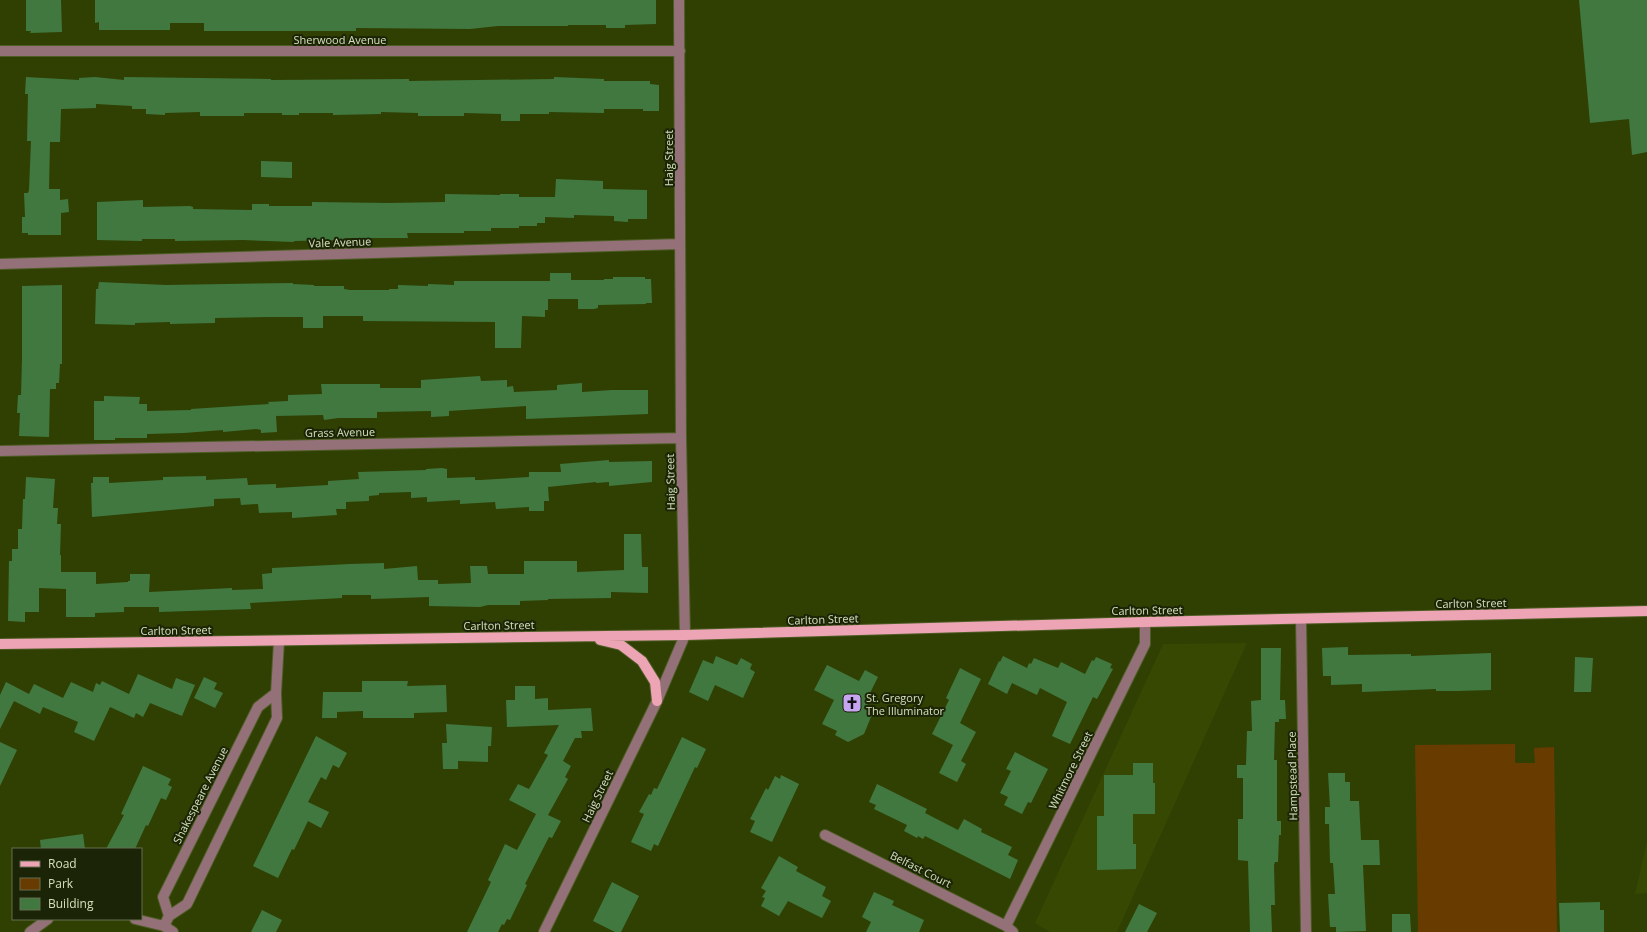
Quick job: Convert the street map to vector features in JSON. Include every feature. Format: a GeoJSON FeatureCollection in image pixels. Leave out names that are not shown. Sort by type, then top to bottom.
{"type":"FeatureCollection","features":[{"type":"Feature","properties":{"kind":"main road","name":"Carlton Street"},"geometry":{"type":"LineString","coordinates":[[0,644],[685,635],[1145,622],[1647,611]]}},
{"type":"Feature","properties":{"kind":"main road"},"geometry":{"type":"LineString","coordinates":[[582,636],[621,645],[642,661],[655,682],[657,701]]}},
{"type":"Feature","properties":{"kind":"street","name":"Haig Street"},"geometry":{"type":"LineString","coordinates":[[544,932],[657,701],[685,635],[681,438],[679,0]]}},
{"type":"Feature","properties":{"kind":"street","name":"Sherwood Avenue"},"geometry":{"type":"LineString","coordinates":[[0,51],[680,51]]}},
{"type":"Feature","properties":{"kind":"street","name":"Vale Avenue"},"geometry":{"type":"LineString","coordinates":[[0,264],[680,244]]}},
{"type":"Feature","properties":{"kind":"street","name":"Grass Avenue"},"geometry":{"type":"LineString","coordinates":[[0,451],[681,438]]}},
{"type":"Feature","properties":{"kind":"street","name":"Hampstead Place"},"geometry":{"type":"LineString","coordinates":[[1300,619],[1306,932]]}},
{"type":"Feature","properties":{"kind":"street","name":"Whitmore Street"},"geometry":{"type":"LineString","coordinates":[[1009,929],[1145,644],[1145,622]]}},
{"type":"Feature","properties":{"kind":"street"},"geometry":{"type":"LineString","coordinates":[[164,926],[169,916],[187,904],[277,718],[276,693],[279,641]]}},
{"type":"Feature","properties":{"kind":"street","name":"Shakespeare Avenue"},"geometry":{"type":"LineString","coordinates":[[169,916],[163,897],[258,707],[276,693]]}},
{"type":"Feature","properties":{"kind":"street","name":"Belfast Court"},"geometry":{"type":"LineString","coordinates":[[825,834],[1009,929]]}},
{"type":"Feature","properties":{"kind":"street"},"geometry":{"type":"LineString","coordinates":[[30,932],[47,920]]}},
{"type":"Feature","properties":{"kind":"street"},"geometry":{"type":"LineString","coordinates":[[139,920],[164,926],[173,932]]}},
{"type":"Feature","properties":{"kind":"shaded area"},"geometry":{"type":"Polygon","coordinates":[[[1247,643],[1117,932],[1050,932],[1035,923],[1163,644],[1247,643]]]}},
{"type":"Feature","properties":{"kind":"shaded area"},"geometry":{"type":"Polygon","coordinates":[[[1647,841],[1647,893],[1635,894],[1647,841]]]}},
{"type":"Feature","properties":{"kind":"green space"},"geometry":{"type":"Polygon","coordinates":[[[1515,744],[1515,763],[1535,763],[1534,748],[1554,747],[1557,932],[1418,932],[1415,745],[1515,744]]]}},
{"type":"Feature","properties":{"kind":"building"},"geometry":{"type":"Polygon","coordinates":[[[26,0],[61,0],[62,32],[30,33],[31,31],[26,31],[26,0]]]}},
{"type":"Feature","properties":{"kind":"building"},"geometry":{"type":"Polygon","coordinates":[[[95,0],[656,0],[656,24],[625,25],[625,28],[606,28],[606,25],[568,25],[498,26],[470,29],[356,28],[356,31],[204,31],[204,23],[170,23],[170,30],[99,30],[99,22],[95,23],[95,0]]]}},
{"type":"Feature","properties":{"kind":"building"},"geometry":{"type":"Polygon","coordinates":[[[1579,0],[1647,0],[1647,152],[1632,155],[1629,119],[1590,123],[1579,0]]]}},
{"type":"Feature","properties":{"kind":"building"},"geometry":{"type":"Polygon","coordinates":[[[26,77],[79,80],[79,78],[95,77],[124,80],[124,77],[271,80],[409,79],[409,81],[554,79],[554,77],[604,79],[604,81],[650,81],[650,84],[659,85],[659,111],[643,111],[643,109],[604,109],[604,113],[549,112],[549,114],[520,114],[520,121],[501,121],[501,114],[464,113],[464,116],[418,116],[418,113],[381,112],[381,114],[333,115],[333,113],[299,113],[299,115],[282,115],[282,113],[244,113],[244,116],[200,116],[200,112],[165,113],[165,115],[146,114],[146,109],[132,109],[132,106],[96,104],[96,108],[61,109],[60,142],[50,142],[49,189],[60,189],[60,200],[68,199],[69,212],[61,213],[61,235],[28,235],[28,233],[22,233],[22,217],[25,217],[24,193],[28,193],[29,190],[31,141],[27,141],[28,94],[25,94],[26,77]]]}},
{"type":"Feature","properties":{"kind":"building"},"geometry":{"type":"Polygon","coordinates":[[[261,161],[292,162],[292,178],[261,177],[261,161]]]}},
{"type":"Feature","properties":{"kind":"building"},"geometry":{"type":"Polygon","coordinates":[[[556,179],[603,181],[603,189],[647,190],[647,219],[628,219],[628,222],[614,221],[614,216],[574,215],[574,218],[545,217],[545,223],[537,223],[537,226],[519,226],[519,228],[491,228],[491,231],[464,231],[464,233],[407,233],[408,238],[345,238],[345,240],[294,242],[243,240],[175,241],[175,239],[142,239],[142,241],[97,240],[97,202],[143,200],[143,207],[190,206],[193,207],[193,209],[252,210],[252,204],[269,204],[269,206],[312,206],[312,202],[445,202],[445,194],[519,194],[519,197],[555,197],[556,179]]]}},
{"type":"Feature","properties":{"kind":"building"},"geometry":{"type":"Polygon","coordinates":[[[550,273],[571,273],[571,280],[604,280],[613,279],[613,277],[645,277],[645,279],[651,279],[652,303],[598,305],[598,308],[594,309],[578,309],[578,299],[548,299],[548,310],[545,310],[545,317],[522,316],[521,348],[495,348],[495,322],[363,321],[363,316],[323,316],[323,328],[303,328],[303,317],[215,318],[215,323],[170,324],[170,322],[135,323],[135,325],[95,324],[96,289],[98,289],[99,282],[166,285],[293,283],[314,286],[344,286],[344,289],[350,290],[389,290],[398,289],[398,285],[454,285],[454,281],[550,281],[550,273]]]}},
{"type":"Feature","properties":{"kind":"building"},"geometry":{"type":"Polygon","coordinates":[[[62,285],[62,364],[60,364],[59,383],[56,383],[56,389],[50,389],[49,437],[19,436],[20,413],[17,413],[18,395],[21,395],[22,286],[62,285]]]}},
{"type":"Feature","properties":{"kind":"building"},"geometry":{"type":"Polygon","coordinates":[[[480,376],[481,381],[507,380],[507,387],[513,386],[514,392],[557,390],[557,385],[582,383],[582,392],[648,390],[648,414],[526,419],[526,406],[449,411],[449,416],[431,417],[431,411],[377,412],[377,418],[338,418],[324,420],[323,415],[276,416],[277,432],[261,433],[261,430],[257,429],[223,432],[223,430],[147,434],[147,438],[115,438],[115,440],[94,440],[94,401],[104,401],[104,396],[140,397],[139,404],[147,404],[147,411],[191,410],[269,404],[268,402],[288,401],[288,395],[322,394],[321,384],[380,384],[380,388],[421,388],[421,380],[480,376]]]}},
{"type":"Feature","properties":{"kind":"building"},"geometry":{"type":"Polygon","coordinates":[[[609,460],[609,462],[652,461],[652,482],[609,486],[609,482],[596,482],[548,487],[549,501],[544,501],[544,511],[529,511],[529,507],[496,509],[495,502],[460,504],[460,500],[427,502],[427,497],[411,498],[411,492],[379,493],[379,495],[369,496],[369,501],[346,502],[346,509],[336,509],[337,515],[292,518],[292,512],[259,513],[258,504],[241,505],[240,498],[214,499],[214,506],[92,517],[91,483],[93,483],[93,477],[109,477],[109,483],[163,480],[163,477],[206,476],[206,480],[247,478],[248,485],[276,484],[276,488],[328,485],[328,481],[359,479],[358,472],[426,470],[442,468],[447,469],[447,478],[475,477],[475,480],[480,480],[529,477],[529,472],[561,472],[560,464],[609,460]]]}},
{"type":"Feature","properties":{"kind":"building"},"geometry":{"type":"Polygon","coordinates":[[[26,477],[55,479],[53,508],[58,508],[57,524],[61,524],[61,572],[96,572],[96,584],[128,582],[130,581],[130,574],[150,574],[149,592],[232,588],[232,590],[263,589],[262,574],[272,573],[272,568],[384,563],[384,569],[417,566],[418,580],[438,580],[438,584],[471,583],[470,566],[487,566],[488,574],[524,574],[524,561],[577,561],[577,572],[624,570],[624,534],[641,534],[642,567],[648,567],[648,593],[611,592],[611,598],[548,599],[520,601],[520,605],[488,605],[480,607],[429,606],[429,597],[371,599],[371,595],[342,595],[342,598],[250,603],[251,609],[159,612],[159,607],[124,607],[124,612],[95,613],[95,617],[66,617],[66,589],[39,588],[39,612],[25,612],[25,622],[8,621],[9,561],[12,561],[12,549],[18,549],[18,529],[22,529],[23,499],[25,499],[26,477]]]}},
{"type":"Feature","properties":{"kind":"building"},"geometry":{"type":"Polygon","coordinates":[[[1348,647],[1348,655],[1411,654],[1411,656],[1491,653],[1491,690],[1436,691],[1436,689],[1362,692],[1362,684],[1331,685],[1331,676],[1323,676],[1322,648],[1348,647]]]}},
{"type":"Feature","properties":{"kind":"building"},"geometry":{"type":"Polygon","coordinates":[[[1261,648],[1281,648],[1280,700],[1285,700],[1286,719],[1279,719],[1279,722],[1275,722],[1274,760],[1277,760],[1277,821],[1281,821],[1281,835],[1279,835],[1278,862],[1275,862],[1274,865],[1275,905],[1271,905],[1272,932],[1250,932],[1248,861],[1238,860],[1238,819],[1243,819],[1243,778],[1237,778],[1237,765],[1246,765],[1247,731],[1252,731],[1251,701],[1261,700],[1261,648]]]}},
{"type":"Feature","properties":{"kind":"building"},"geometry":{"type":"Polygon","coordinates":[[[716,656],[737,665],[741,658],[752,664],[750,669],[755,672],[743,698],[715,685],[708,701],[689,692],[703,660],[713,664],[716,656]]]}},
{"type":"Feature","properties":{"kind":"building"},"geometry":{"type":"Polygon","coordinates":[[[1003,656],[1027,668],[1029,663],[1031,664],[1034,658],[1058,668],[1061,662],[1085,674],[1092,660],[1094,661],[1096,657],[1112,664],[1110,668],[1113,669],[1097,699],[1093,697],[1070,744],[1052,736],[1067,702],[1040,688],[1037,695],[1012,683],[1007,694],[988,684],[1003,656]]]}},
{"type":"Feature","properties":{"kind":"building"},"geometry":{"type":"Polygon","coordinates":[[[1575,657],[1593,658],[1591,692],[1574,692],[1575,657]]]}},
{"type":"Feature","properties":{"kind":"building","name":"St. Gregory The Illuminator"},"geometry":{"type":"Polygon","coordinates":[[[827,665],[859,681],[865,670],[878,677],[865,703],[883,714],[871,717],[864,734],[848,742],[835,735],[837,731],[822,724],[834,700],[814,690],[827,665]]]}},
{"type":"Feature","properties":{"kind":"building"},"geometry":{"type":"Polygon","coordinates":[[[960,668],[981,679],[960,723],[976,732],[961,761],[966,764],[957,782],[939,773],[953,745],[932,734],[949,700],[946,698],[960,668]]]}},
{"type":"Feature","properties":{"kind":"building"},"geometry":{"type":"Polygon","coordinates":[[[138,674],[172,689],[176,678],[195,685],[182,716],[150,703],[143,717],[136,713],[134,718],[110,707],[94,741],[74,732],[78,722],[43,707],[40,714],[14,701],[0,729],[0,695],[6,682],[29,694],[34,684],[63,698],[71,682],[93,692],[96,683],[100,685],[102,681],[129,694],[138,674]]]}},
{"type":"Feature","properties":{"kind":"building"},"geometry":{"type":"Polygon","coordinates":[[[204,677],[217,683],[214,689],[223,693],[215,708],[194,698],[204,677]]]}},
{"type":"Feature","properties":{"kind":"building"},"geometry":{"type":"Polygon","coordinates":[[[362,681],[408,681],[407,686],[446,685],[447,712],[414,713],[414,718],[363,718],[363,711],[337,712],[337,718],[322,718],[323,692],[362,692],[362,681]]]}},
{"type":"Feature","properties":{"kind":"building"},"geometry":{"type":"Polygon","coordinates":[[[515,686],[535,686],[535,699],[548,698],[548,710],[591,708],[593,731],[581,731],[582,738],[575,738],[563,761],[571,766],[565,777],[568,779],[548,815],[561,821],[552,838],[549,837],[525,884],[527,885],[510,920],[507,919],[504,925],[502,924],[498,932],[467,932],[491,882],[488,880],[505,844],[517,850],[536,814],[509,800],[518,784],[529,789],[548,755],[544,753],[559,725],[507,727],[506,700],[515,700],[515,686]]]}},
{"type":"Feature","properties":{"kind":"building"},"geometry":{"type":"Polygon","coordinates":[[[446,724],[492,727],[491,746],[488,746],[488,762],[458,761],[458,769],[443,769],[442,743],[447,743],[446,724]]]}},
{"type":"Feature","properties":{"kind":"building"},"geometry":{"type":"Polygon","coordinates":[[[316,736],[347,753],[339,768],[333,765],[326,780],[321,777],[308,802],[329,812],[321,828],[308,821],[278,878],[253,866],[316,736]]]}},
{"type":"Feature","properties":{"kind":"building"},"geometry":{"type":"Polygon","coordinates":[[[682,737],[706,749],[697,768],[695,767],[658,846],[654,844],[651,851],[631,842],[644,814],[639,812],[649,794],[651,795],[654,788],[657,789],[682,737]]]}},
{"type":"Feature","properties":{"kind":"building"},"geometry":{"type":"Polygon","coordinates":[[[0,742],[17,750],[0,786],[0,742]]]}},
{"type":"Feature","properties":{"kind":"building"},"geometry":{"type":"Polygon","coordinates":[[[1015,752],[1048,769],[1031,803],[1028,802],[1022,814],[1004,805],[1008,797],[1000,793],[1011,771],[1006,769],[1015,752]]]}},
{"type":"Feature","properties":{"kind":"building"},"geometry":{"type":"Polygon","coordinates":[[[1133,763],[1153,763],[1153,783],[1155,783],[1155,814],[1133,814],[1133,844],[1136,844],[1136,869],[1097,870],[1097,816],[1104,816],[1104,775],[1133,775],[1133,763]]]}},
{"type":"Feature","properties":{"kind":"building"},"geometry":{"type":"Polygon","coordinates":[[[143,766],[171,779],[168,785],[172,787],[166,800],[161,798],[135,848],[107,848],[124,815],[121,814],[143,766]]]}},
{"type":"Feature","properties":{"kind":"building"},"geometry":{"type":"Polygon","coordinates":[[[1328,773],[1345,773],[1345,782],[1350,782],[1350,801],[1359,801],[1361,840],[1379,840],[1380,865],[1363,865],[1366,931],[1336,932],[1336,927],[1330,927],[1328,894],[1335,894],[1333,863],[1330,863],[1329,824],[1325,824],[1325,807],[1330,807],[1328,773]]]}},
{"type":"Feature","properties":{"kind":"building"},"geometry":{"type":"Polygon","coordinates":[[[781,775],[799,784],[772,842],[750,832],[755,821],[750,819],[766,788],[768,790],[775,776],[780,779],[781,775]]]}},
{"type":"Feature","properties":{"kind":"building"},"geometry":{"type":"Polygon","coordinates":[[[877,784],[927,809],[925,813],[958,830],[964,819],[982,829],[981,832],[1012,847],[1008,855],[1018,860],[1010,879],[925,836],[923,839],[918,836],[917,838],[904,831],[907,825],[874,809],[876,805],[869,802],[877,784]]]}},
{"type":"Feature","properties":{"kind":"building"},"geometry":{"type":"Polygon","coordinates":[[[83,834],[85,848],[41,848],[40,840],[83,834]]]}},
{"type":"Feature","properties":{"kind":"building"},"geometry":{"type":"Polygon","coordinates":[[[779,856],[798,867],[796,871],[826,887],[822,896],[831,901],[822,918],[788,901],[779,916],[761,906],[765,898],[762,897],[766,891],[761,888],[779,856]]]}},
{"type":"Feature","properties":{"kind":"building"},"geometry":{"type":"Polygon","coordinates":[[[612,882],[639,896],[621,932],[615,932],[593,921],[612,882]]]}},
{"type":"Feature","properties":{"kind":"building"},"geometry":{"type":"Polygon","coordinates":[[[874,892],[894,901],[892,905],[924,920],[919,932],[866,932],[871,922],[862,917],[874,892]]]}},
{"type":"Feature","properties":{"kind":"building"},"geometry":{"type":"Polygon","coordinates":[[[1600,902],[1600,910],[1604,910],[1604,932],[1560,932],[1559,903],[1600,902]]]}},
{"type":"Feature","properties":{"kind":"building"},"geometry":{"type":"Polygon","coordinates":[[[1139,904],[1157,913],[1147,932],[1125,932],[1139,904]]]}},
{"type":"Feature","properties":{"kind":"building"},"geometry":{"type":"Polygon","coordinates":[[[262,910],[282,920],[276,932],[251,932],[262,910]]]}},
{"type":"Feature","properties":{"kind":"building"},"geometry":{"type":"Polygon","coordinates":[[[1392,914],[1410,914],[1411,932],[1392,932],[1392,914]]]}},
{"type":"Feature","properties":{"kind":"place","name":"St. Gregory The Illuminator"},"geometry":{"type":"Point","coordinates":[852,703]}}]}
